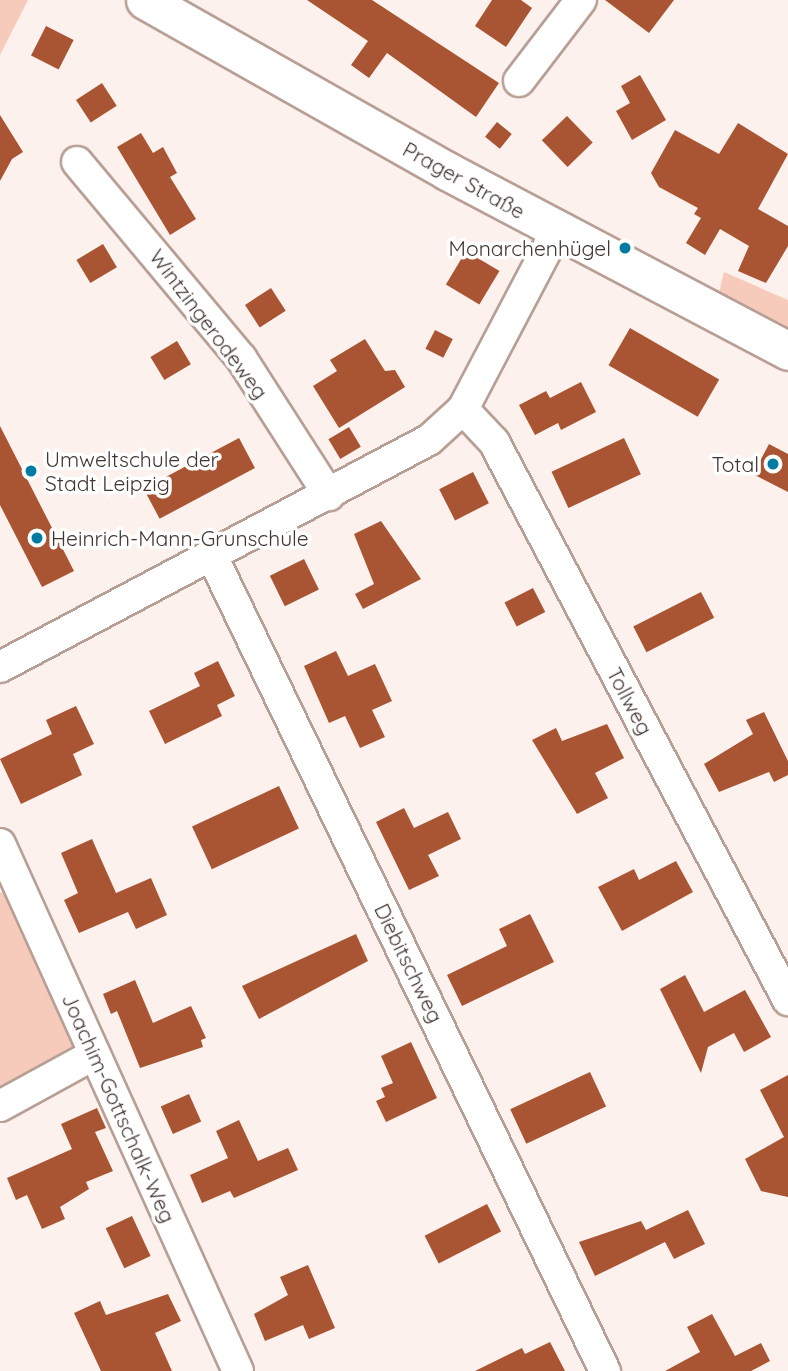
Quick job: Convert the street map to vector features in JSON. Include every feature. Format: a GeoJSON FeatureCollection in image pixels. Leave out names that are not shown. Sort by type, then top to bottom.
{"type":"FeatureCollection","features":[{"type":"Feature","properties":{"kind":"main road","name":"Prager Straße"},"geometry":{"type":"LineString","coordinates":[[145,0],[557,230],[788,351]]}},
{"type":"Feature","properties":{"kind":"street"},"geometry":{"type":"LineString","coordinates":[[519,80],[581,0]]}},
{"type":"Feature","properties":{"kind":"street","name":"Wintzingerodeweg"},"geometry":{"type":"LineString","coordinates":[[77,162],[241,358],[330,495]]}},
{"type":"Feature","properties":{"kind":"street"},"geometry":{"type":"LineString","coordinates":[[0,667],[330,495],[429,440],[463,409],[557,230]]}},
{"type":"Feature","properties":{"kind":"street","name":"Tollweg"},"geometry":{"type":"LineString","coordinates":[[463,409],[482,423],[494,442],[788,1000]]}},
{"type":"Feature","properties":{"kind":"street","name":"Diebitschweg"},"geometry":{"type":"LineString","coordinates":[[212,556],[605,1371]]}},
{"type":"Feature","properties":{"kind":"street","name":"Joachim-Gottschalk-Weg"},"geometry":{"type":"LineString","coordinates":[[0,844],[238,1371]]}},
{"type":"Feature","properties":{"kind":"street"},"geometry":{"type":"LineString","coordinates":[[0,1106],[95,1055]]}},
{"type":"Feature","properties":{"kind":"shaded area"},"geometry":{"type":"Polygon","coordinates":[[[0,0],[28,0],[0,55],[0,0]]]}},
{"type":"Feature","properties":{"kind":"shaded area"},"geometry":{"type":"Polygon","coordinates":[[[724,272],[788,300],[788,332],[718,297],[724,272]]]}},
{"type":"Feature","properties":{"kind":"shaded area"},"geometry":{"type":"Polygon","coordinates":[[[7,890],[79,1043],[70,1058],[0,1096],[0,893],[7,890]]]}},
{"type":"Feature","properties":{"kind":"building"},"geometry":{"type":"Polygon","coordinates":[[[307,0],[372,0],[499,83],[476,117],[387,53],[369,78],[351,65],[368,41],[307,0]]]}},
{"type":"Feature","properties":{"kind":"building"},"geometry":{"type":"Polygon","coordinates":[[[492,0],[521,0],[532,8],[506,47],[475,26],[492,0]]]}},
{"type":"Feature","properties":{"kind":"building"},"geometry":{"type":"Polygon","coordinates":[[[605,0],[674,0],[649,33],[605,0]]]}},
{"type":"Feature","properties":{"kind":"building"},"geometry":{"type":"Polygon","coordinates":[[[46,26],[74,40],[59,69],[31,55],[46,26]]]}},
{"type":"Feature","properties":{"kind":"building"},"geometry":{"type":"Polygon","coordinates":[[[640,75],[666,120],[632,140],[616,111],[630,103],[621,86],[640,75]]]}},
{"type":"Feature","properties":{"kind":"building"},"geometry":{"type":"Polygon","coordinates":[[[102,83],[117,106],[91,123],[76,100],[102,83]]]}},
{"type":"Feature","properties":{"kind":"building"},"geometry":{"type":"Polygon","coordinates":[[[0,115],[23,152],[12,159],[0,181],[0,115]]]}},
{"type":"Feature","properties":{"kind":"building"},"geometry":{"type":"Polygon","coordinates":[[[567,116],[593,143],[568,167],[542,140],[567,116]]]}},
{"type":"Feature","properties":{"kind":"building"},"geometry":{"type":"Polygon","coordinates":[[[497,122],[512,134],[500,149],[485,137],[497,122]]]}},
{"type":"Feature","properties":{"kind":"building"},"geometry":{"type":"Polygon","coordinates":[[[738,123],[788,154],[758,209],[788,226],[788,246],[766,283],[738,271],[749,246],[720,229],[705,255],[686,243],[701,218],[694,214],[698,208],[659,187],[651,173],[675,130],[719,154],[738,123]]]}},
{"type":"Feature","properties":{"kind":"building"},"geometry":{"type":"Polygon","coordinates":[[[141,133],[153,153],[163,147],[177,173],[170,177],[196,219],[170,235],[117,147],[141,133]]]}},
{"type":"Feature","properties":{"kind":"building"},"geometry":{"type":"Polygon","coordinates":[[[103,244],[117,267],[90,283],[76,260],[103,244]]]}},
{"type":"Feature","properties":{"kind":"building"},"geometry":{"type":"Polygon","coordinates":[[[466,251],[499,271],[479,305],[446,284],[466,251]]]}},
{"type":"Feature","properties":{"kind":"building"},"geometry":{"type":"Polygon","coordinates":[[[271,288],[286,311],[260,328],[245,305],[271,288]]]}},
{"type":"Feature","properties":{"kind":"building"},"geometry":{"type":"Polygon","coordinates":[[[630,328],[719,379],[698,417],[608,365],[630,328]]]}},
{"type":"Feature","properties":{"kind":"building"},"geometry":{"type":"Polygon","coordinates":[[[435,330],[453,339],[443,358],[425,349],[435,330]]]}},
{"type":"Feature","properties":{"kind":"building"},"geometry":{"type":"Polygon","coordinates":[[[365,339],[385,371],[395,370],[405,387],[339,428],[313,386],[337,371],[330,360],[365,339]]]}},
{"type":"Feature","properties":{"kind":"building"},"geometry":{"type":"Polygon","coordinates":[[[177,341],[191,364],[164,380],[150,357],[177,341]]]}},
{"type":"Feature","properties":{"kind":"building"},"geometry":{"type":"Polygon","coordinates":[[[581,382],[596,412],[561,430],[558,423],[535,435],[519,405],[546,391],[550,398],[581,382]]]}},
{"type":"Feature","properties":{"kind":"building","name":"Heinrich-Mann-Grunschule"},"geometry":{"type":"Polygon","coordinates":[[[0,426],[74,571],[42,587],[0,505],[0,426]]]}},
{"type":"Feature","properties":{"kind":"building"},"geometry":{"type":"Polygon","coordinates":[[[349,427],[361,447],[340,459],[328,439],[349,427]]]}},
{"type":"Feature","properties":{"kind":"building"},"geometry":{"type":"Polygon","coordinates":[[[239,438],[255,468],[160,519],[144,489],[239,438]]]}},
{"type":"Feature","properties":{"kind":"building"},"geometry":{"type":"Polygon","coordinates":[[[624,438],[641,474],[568,508],[551,472],[624,438]]]}},
{"type":"Feature","properties":{"kind":"building","name":"Total"},"geometry":{"type":"Polygon","coordinates":[[[769,444],[788,454],[788,492],[753,474],[769,444]]]}},
{"type":"Feature","properties":{"kind":"building"},"geometry":{"type":"Polygon","coordinates":[[[473,472],[489,503],[455,520],[439,489],[473,472]]]}},
{"type":"Feature","properties":{"kind":"building"},"geometry":{"type":"Polygon","coordinates":[[[381,521],[421,579],[363,609],[355,594],[374,584],[354,534],[381,521]]]}},
{"type":"Feature","properties":{"kind":"building"},"geometry":{"type":"Polygon","coordinates":[[[304,559],[319,590],[285,606],[270,576],[304,559]]]}},
{"type":"Feature","properties":{"kind":"building"},"geometry":{"type":"Polygon","coordinates":[[[533,588],[545,612],[517,627],[504,603],[533,588]]]}},
{"type":"Feature","properties":{"kind":"building"},"geometry":{"type":"Polygon","coordinates":[[[701,592],[714,618],[646,652],[633,627],[701,592]]]}},
{"type":"Feature","properties":{"kind":"building"},"geometry":{"type":"Polygon","coordinates":[[[336,651],[348,676],[375,664],[392,701],[372,710],[385,737],[360,748],[345,716],[329,723],[304,666],[336,651]]]}},
{"type":"Feature","properties":{"kind":"building"},"geometry":{"type":"Polygon","coordinates":[[[218,661],[235,696],[217,705],[222,716],[165,744],[149,711],[200,686],[194,673],[218,661]]]}},
{"type":"Feature","properties":{"kind":"building"},"geometry":{"type":"Polygon","coordinates":[[[76,706],[94,744],[73,754],[82,775],[21,804],[0,759],[52,734],[46,720],[76,706]]]}},
{"type":"Feature","properties":{"kind":"building"},"geometry":{"type":"Polygon","coordinates":[[[764,712],[788,761],[788,775],[774,782],[769,772],[719,792],[704,764],[753,734],[746,720],[764,712]]]}},
{"type":"Feature","properties":{"kind":"building"},"geometry":{"type":"Polygon","coordinates":[[[607,724],[624,758],[595,773],[608,798],[577,814],[532,740],[556,728],[562,741],[607,724]]]}},
{"type":"Feature","properties":{"kind":"building"},"geometry":{"type":"Polygon","coordinates":[[[279,786],[299,829],[212,869],[192,827],[279,786]]]}},
{"type":"Feature","properties":{"kind":"building"},"geometry":{"type":"Polygon","coordinates":[[[404,808],[414,828],[448,812],[461,839],[428,855],[439,876],[409,890],[376,822],[404,808]]]}},
{"type":"Feature","properties":{"kind":"building"},"geometry":{"type":"Polygon","coordinates":[[[92,839],[116,893],[151,878],[167,915],[136,929],[128,912],[79,933],[64,900],[78,893],[61,853],[92,839]]]}},
{"type":"Feature","properties":{"kind":"building"},"geometry":{"type":"Polygon","coordinates":[[[676,861],[693,892],[622,931],[598,887],[634,869],[639,880],[676,861]]]}},
{"type":"Feature","properties":{"kind":"building"},"geometry":{"type":"Polygon","coordinates":[[[530,914],[554,962],[462,1006],[447,975],[507,946],[499,929],[530,914]]]}},
{"type":"Feature","properties":{"kind":"building"},"geometry":{"type":"Polygon","coordinates":[[[356,934],[368,961],[259,1019],[242,986],[356,934]]]}},
{"type":"Feature","properties":{"kind":"building"},"geometry":{"type":"Polygon","coordinates":[[[685,975],[704,1012],[745,990],[771,1037],[744,1052],[734,1033],[708,1047],[701,1073],[660,989],[685,975]]]}},
{"type":"Feature","properties":{"kind":"building"},"geometry":{"type":"Polygon","coordinates":[[[135,980],[153,1023],[191,1006],[206,1038],[201,1040],[203,1047],[140,1068],[117,1011],[111,1014],[103,994],[135,980]]]}},
{"type":"Feature","properties":{"kind":"building"},"geometry":{"type":"Polygon","coordinates":[[[411,1042],[437,1098],[386,1122],[376,1101],[385,1097],[381,1088],[393,1083],[381,1056],[411,1042]]]}},
{"type":"Feature","properties":{"kind":"building"},"geometry":{"type":"Polygon","coordinates":[[[590,1072],[606,1106],[526,1144],[510,1109],[590,1072]]]}},
{"type":"Feature","properties":{"kind":"building"},"geometry":{"type":"Polygon","coordinates":[[[788,1075],[788,1197],[761,1191],[745,1159],[784,1137],[760,1090],[788,1075]]]}},
{"type":"Feature","properties":{"kind":"building"},"geometry":{"type":"Polygon","coordinates":[[[189,1094],[201,1121],[173,1134],[161,1107],[189,1094]]]}},
{"type":"Feature","properties":{"kind":"building"},"geometry":{"type":"Polygon","coordinates":[[[97,1108],[106,1128],[95,1132],[113,1171],[86,1182],[89,1189],[60,1207],[65,1219],[42,1229],[27,1195],[16,1200],[7,1178],[72,1149],[61,1124],[97,1108]]]}},
{"type":"Feature","properties":{"kind":"building"},"geometry":{"type":"Polygon","coordinates":[[[239,1120],[258,1161],[288,1148],[298,1170],[234,1198],[230,1191],[202,1203],[190,1175],[228,1158],[216,1131],[239,1120]]]}},
{"type":"Feature","properties":{"kind":"building"},"geometry":{"type":"Polygon","coordinates":[[[487,1204],[501,1232],[439,1263],[425,1236],[487,1204]]]}},
{"type":"Feature","properties":{"kind":"building"},"geometry":{"type":"Polygon","coordinates":[[[688,1210],[705,1244],[674,1259],[665,1242],[595,1276],[579,1242],[641,1221],[646,1230],[688,1210]]]}},
{"type":"Feature","properties":{"kind":"building"},"geometry":{"type":"Polygon","coordinates":[[[132,1216],[151,1256],[124,1268],[106,1228],[132,1216]]]}},
{"type":"Feature","properties":{"kind":"building"},"geometry":{"type":"Polygon","coordinates":[[[308,1265],[335,1328],[309,1339],[303,1325],[265,1341],[254,1314],[288,1295],[280,1277],[308,1265]]]}},
{"type":"Feature","properties":{"kind":"building"},"geometry":{"type":"Polygon","coordinates":[[[168,1294],[181,1321],[155,1333],[172,1371],[101,1371],[74,1313],[100,1301],[106,1315],[168,1294]]]}},
{"type":"Feature","properties":{"kind":"building"},"geometry":{"type":"Polygon","coordinates":[[[712,1314],[735,1356],[761,1343],[770,1361],[751,1371],[665,1371],[700,1352],[687,1327],[712,1314]]]}},
{"type":"Feature","properties":{"kind":"building"},"geometry":{"type":"Polygon","coordinates":[[[550,1342],[565,1371],[475,1371],[522,1348],[525,1354],[550,1342]]]}},
{"type":"Feature","properties":{"kind":"place","name":"Monarchenhügel"},"geometry":{"type":"Point","coordinates":[625,248]}},
{"type":"Feature","properties":{"kind":"place","name":"Total"},"geometry":{"type":"Point","coordinates":[773,464]}},
{"type":"Feature","properties":{"kind":"place","name":"Umweltschule der Stadt Leipzig"},"geometry":{"type":"Point","coordinates":[31,471]}},
{"type":"Feature","properties":{"kind":"place","name":"Heinrich-Mann-Grunschule"},"geometry":{"type":"Point","coordinates":[37,538]}}]}
